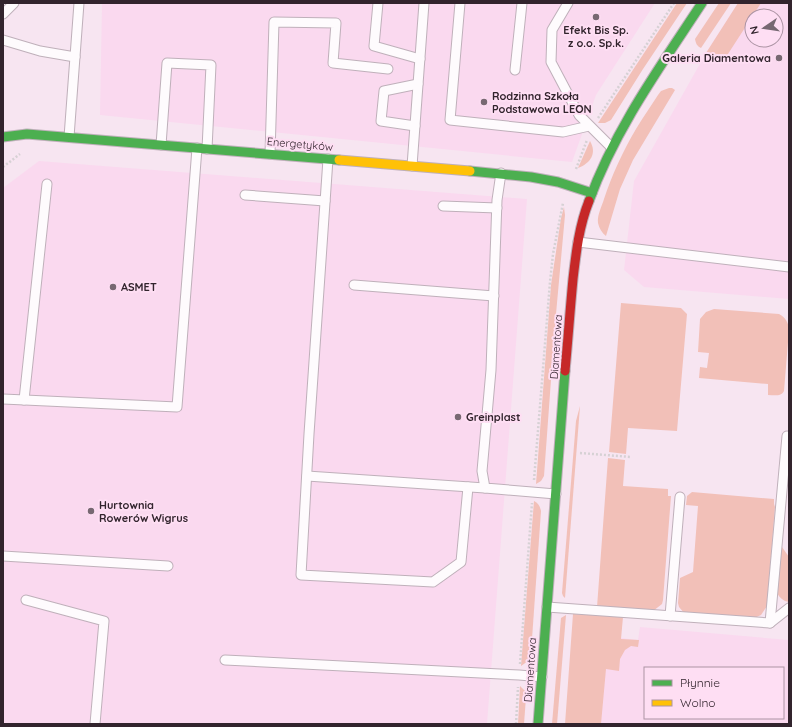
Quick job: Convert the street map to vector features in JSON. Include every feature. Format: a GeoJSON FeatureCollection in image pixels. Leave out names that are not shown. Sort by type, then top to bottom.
{"type":"FeatureCollection","features":[{"type":"Feature","properties":{"kind":"street","name":"Diamentowa"},"geometry":{"type":"LineString","coordinates":[[538,724],[571,298],[578,242],[586,208],[611,147],[632,109],[702,3]]}},
{"type":"Feature","properties":{"kind":"street","name":"Energetyków"},"geometry":{"type":"LineString","coordinates":[[3,137],[27,134],[69,137],[501,173],[558,182],[592,193]]}},
{"type":"Feature","properties":{"kind":"lane"},"geometry":{"type":"LineString","coordinates":[[3,14],[14,3]]}},
{"type":"Feature","properties":{"kind":"lane"},"geometry":{"type":"LineString","coordinates":[[69,137],[79,3]]}},
{"type":"Feature","properties":{"kind":"lane"},"geometry":{"type":"LineString","coordinates":[[378,3],[374,46],[420,59]]}},
{"type":"Feature","properties":{"kind":"lane"},"geometry":{"type":"LineString","coordinates":[[412,166],[424,3]]}},
{"type":"Feature","properties":{"kind":"lane"},"geometry":{"type":"LineString","coordinates":[[460,3],[450,120],[563,132],[590,126]]}},
{"type":"Feature","properties":{"kind":"lane"},"geometry":{"type":"LineString","coordinates":[[515,70],[522,3]]}},
{"type":"Feature","properties":{"kind":"lane"},"geometry":{"type":"LineString","coordinates":[[568,3],[552,30],[551,62],[579,115],[611,147]]}},
{"type":"Feature","properties":{"kind":"lane"},"geometry":{"type":"LineString","coordinates":[[270,154],[274,22],[336,23],[333,63],[388,69]]}},
{"type":"Feature","properties":{"kind":"lane"},"geometry":{"type":"LineString","coordinates":[[3,40],[40,51],[75,57]]}},
{"type":"Feature","properties":{"kind":"lane"},"geometry":{"type":"LineString","coordinates":[[3,399],[177,407],[211,65],[168,63],[161,145]]}},
{"type":"Feature","properties":{"kind":"lane"},"geometry":{"type":"LineString","coordinates":[[415,126],[381,122],[384,91],[418,84]]}},
{"type":"Feature","properties":{"kind":"lane"},"geometry":{"type":"LineString","coordinates":[[328,159],[301,575],[433,582],[461,562],[468,487]]}},
{"type":"Feature","properties":{"kind":"lane"},"geometry":{"type":"LineString","coordinates":[[485,488],[482,472],[491,370],[497,208],[501,173]]}},
{"type":"Feature","properties":{"kind":"lane"},"geometry":{"type":"LineString","coordinates":[[24,400],[47,184]]}},
{"type":"Feature","properties":{"kind":"lane"},"geometry":{"type":"LineString","coordinates":[[246,195],[325,201]]}},
{"type":"Feature","properties":{"kind":"lane"},"geometry":{"type":"LineString","coordinates":[[443,206],[497,208]]}},
{"type":"Feature","properties":{"kind":"lane"},"geometry":{"type":"LineString","coordinates":[[578,242],[789,268]]}},
{"type":"Feature","properties":{"kind":"lane"},"geometry":{"type":"LineString","coordinates":[[354,285],[494,296]]}},
{"type":"Feature","properties":{"kind":"lane"},"geometry":{"type":"LineString","coordinates":[[770,623],[787,436]]}},
{"type":"Feature","properties":{"kind":"lane"},"geometry":{"type":"LineString","coordinates":[[307,476],[556,494]]}},
{"type":"Feature","properties":{"kind":"lane"},"geometry":{"type":"LineString","coordinates":[[670,616],[680,497]]}},
{"type":"Feature","properties":{"kind":"lane"},"geometry":{"type":"LineString","coordinates":[[3,556],[168,566]]}},
{"type":"Feature","properties":{"kind":"lane"},"geometry":{"type":"LineString","coordinates":[[26,600],[104,621],[95,724]]}},
{"type":"Feature","properties":{"kind":"lane"},"geometry":{"type":"LineString","coordinates":[[547,607],[770,623],[789,608]]}},
{"type":"Feature","properties":{"kind":"lane"},"geometry":{"type":"LineString","coordinates":[[225,660],[542,677]]}},
{"type":"Feature","properties":{"kind":"path"},"geometry":{"type":"LineString","coordinates":[[3,167],[24,151]]}},
{"type":"Feature","properties":{"kind":"path"},"geometry":{"type":"LineString","coordinates":[[580,453],[631,457]]}},
{"type":"Feature","properties":{"kind":"shaded area"},"geometry":{"type":"Polygon","coordinates":[[[102,3],[655,3],[596,95],[572,162],[100,115],[102,3]]]}},
{"type":"Feature","properties":{"kind":"shaded area"},"geometry":{"type":"Polygon","coordinates":[[[677,3],[687,3],[611,120],[605,123],[598,123],[677,3]]]}},
{"type":"Feature","properties":{"kind":"shaded area"},"geometry":{"type":"Polygon","coordinates":[[[719,3],[731,3],[701,48],[697,45],[695,39],[719,3]]]}},
{"type":"Feature","properties":{"kind":"shaded area"},"geometry":{"type":"Polygon","coordinates":[[[738,3],[789,3],[789,299],[644,287],[624,270],[634,181],[706,53],[738,3]]]}},
{"type":"Feature","properties":{"kind":"shaded area"},"geometry":{"type":"Polygon","coordinates":[[[738,3],[761,3],[758,8],[744,8],[744,29],[726,57],[723,59],[716,59],[706,53],[738,3]]]}},
{"type":"Feature","properties":{"kind":"shaded area"},"geometry":{"type":"Polygon","coordinates":[[[669,88],[675,90],[633,160],[620,189],[606,236],[599,227],[598,217],[614,172],[644,116],[661,91],[669,88]]]}},
{"type":"Feature","properties":{"kind":"shaded area"},"geometry":{"type":"Polygon","coordinates":[[[590,141],[593,150],[592,157],[583,166],[578,168],[590,141]]]}},
{"type":"Feature","properties":{"kind":"shaded area"},"geometry":{"type":"Polygon","coordinates":[[[39,161],[527,199],[487,724],[3,724],[3,188],[39,161]]]}},
{"type":"Feature","properties":{"kind":"shaded area"},"geometry":{"type":"Polygon","coordinates":[[[564,207],[565,215],[544,476],[541,481],[536,484],[551,285],[564,207]]]}},
{"type":"Feature","properties":{"kind":"shaded area"},"geometry":{"type":"Polygon","coordinates":[[[621,303],[681,308],[687,314],[677,431],[628,428],[626,454],[609,452],[621,303]]]}},
{"type":"Feature","properties":{"kind":"shaded area"},"geometry":{"type":"Polygon","coordinates":[[[714,309],[779,314],[785,319],[789,330],[783,393],[768,395],[768,384],[699,378],[700,367],[707,368],[709,353],[698,352],[700,319],[706,312],[714,309]]]}},
{"type":"Feature","properties":{"kind":"shaded area"},"geometry":{"type":"Polygon","coordinates":[[[580,406],[565,598],[562,593],[576,421],[580,406]]]}},
{"type":"Feature","properties":{"kind":"shaded area"},"geometry":{"type":"Polygon","coordinates":[[[608,458],[625,460],[623,486],[668,489],[668,496],[671,496],[663,600],[662,604],[653,611],[597,607],[608,458]]]}},
{"type":"Feature","properties":{"kind":"shaded area"},"geometry":{"type":"Polygon","coordinates":[[[692,492],[774,499],[775,507],[767,606],[761,615],[752,619],[685,614],[679,607],[680,578],[693,572],[698,506],[686,505],[687,496],[692,492]]]}},
{"type":"Feature","properties":{"kind":"shaded area"},"geometry":{"type":"Polygon","coordinates":[[[534,501],[539,505],[541,511],[531,653],[528,661],[521,666],[534,501]]]}},
{"type":"Feature","properties":{"kind":"shaded area"},"geometry":{"type":"Polygon","coordinates":[[[780,547],[782,547],[789,557],[789,602],[782,599],[777,593],[780,547]]]}},
{"type":"Feature","properties":{"kind":"shaded area"},"geometry":{"type":"Polygon","coordinates":[[[573,614],[623,617],[621,639],[639,640],[638,647],[631,646],[625,650],[620,659],[619,671],[606,669],[601,724],[565,724],[573,614]]]}},
{"type":"Feature","properties":{"kind":"shaded area"},"geometry":{"type":"Polygon","coordinates":[[[566,615],[557,724],[552,724],[561,618],[566,615]]]}},
{"type":"Feature","properties":{"kind":"shaded area"},"geometry":{"type":"Polygon","coordinates":[[[640,627],[789,640],[789,724],[570,724],[621,638],[638,640],[640,627]]]}},
{"type":"Feature","properties":{"kind":"shaded area"},"geometry":{"type":"Polygon","coordinates":[[[520,686],[525,691],[526,697],[524,724],[518,724],[520,686]]]}},
{"type":"Feature","properties":{"kind":"traffic: fast"},"geometry":{"type":"LineString","coordinates":[[589,201],[600,174],[625,124],[702,3]]}},
{"type":"Feature","properties":{"kind":"traffic: fast"},"geometry":{"type":"LineString","coordinates":[[3,137],[27,134],[339,160]]}},
{"type":"Feature","properties":{"kind":"traffic: fast"},"geometry":{"type":"LineString","coordinates":[[470,171],[531,177],[558,182],[592,193]]}},
{"type":"Feature","properties":{"kind":"traffic: fast"},"geometry":{"type":"LineString","coordinates":[[538,724],[565,371]]}},
{"type":"Feature","properties":{"kind":"traffic: slow"},"geometry":{"type":"LineString","coordinates":[[339,160],[470,171]]}},
{"type":"Feature","properties":{"kind":"traffic: jam"},"geometry":{"type":"LineString","coordinates":[[565,371],[577,249],[580,230],[589,201]]}},
{"type":"Feature","properties":{"kind":"place","name":"Efekt Bis Sp. z o.o. Sp.k."},"geometry":{"type":"Point","coordinates":[596,17]}},
{"type":"Feature","properties":{"kind":"place","name":"Galeria Diamentowa"},"geometry":{"type":"Point","coordinates":[779,58]}},
{"type":"Feature","properties":{"kind":"place","name":"Rodzinna Szkoła Podstawowa LEON"},"geometry":{"type":"Point","coordinates":[484,102]}},
{"type":"Feature","properties":{"kind":"place","name":"ASMET"},"geometry":{"type":"Point","coordinates":[113,287]}},
{"type":"Feature","properties":{"kind":"place","name":"Greinplast"},"geometry":{"type":"Point","coordinates":[458,417]}},
{"type":"Feature","properties":{"kind":"place","name":"Hurtownia Rowerów Wigrus"},"geometry":{"type":"Point","coordinates":[91,511]}}]}
